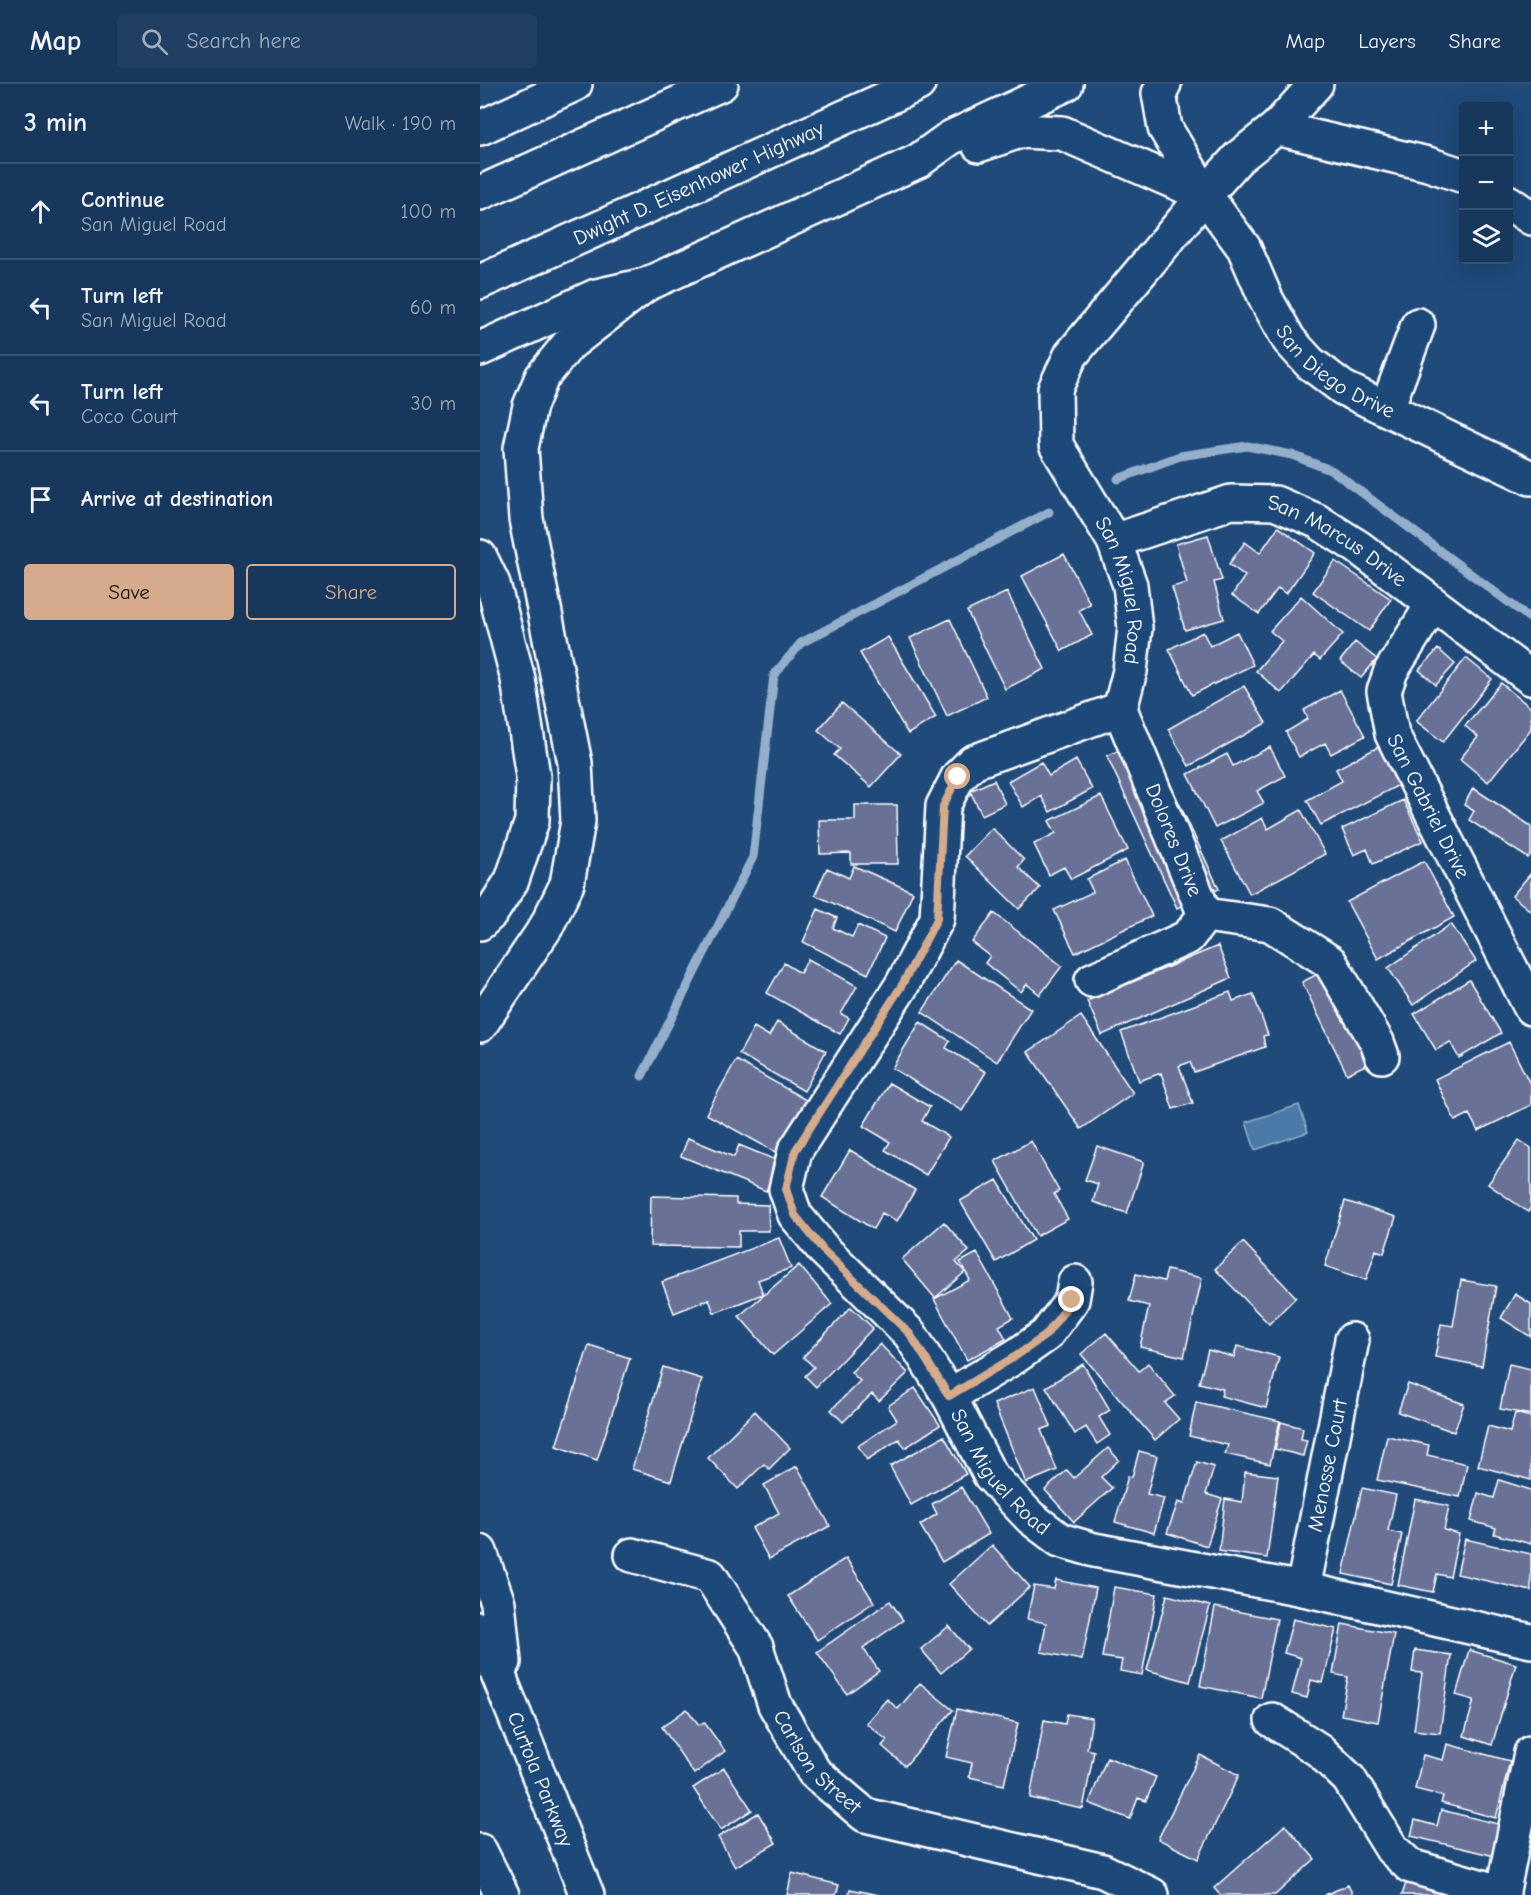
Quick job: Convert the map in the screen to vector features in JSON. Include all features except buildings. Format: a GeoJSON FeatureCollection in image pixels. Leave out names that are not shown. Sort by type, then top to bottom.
{"type":"FeatureCollection","features":[{"type":"Feature","properties":{"kind":"main road"},"geometry":{"type":"LineString","coordinates":[[480,128],[575,84]]}},
{"type":"Feature","properties":{"kind":"main road"},"geometry":{"type":"LineString","coordinates":[[480,193],[721,84]]}},
{"type":"Feature","properties":{"kind":"main road","name":"Dwight D. Eisenhower Highway"},"geometry":{"type":"LineString","coordinates":[[480,282],[918,84]]}},
{"type":"Feature","properties":{"kind":"main road"},"geometry":{"type":"LineString","coordinates":[[480,349],[596,296],[645,285],[918,161],[950,138],[1066,84]]}},
{"type":"Feature","properties":{"kind":"main road","name":"San Diego Drive"},"geometry":{"type":"LineString","coordinates":[[1164,84],[1159,93],[1166,128],[1205,195],[1244,248],[1266,299],[1289,340],[1310,363],[1343,388],[1531,478]]}},
{"type":"Feature","properties":{"kind":"main road","name":"San Miguel Road"},"geometry":{"type":"LineString","coordinates":[[1316,84],[1276,128],[1238,158],[1071,355],[1055,389],[1056,445],[1114,541],[1130,585],[1135,628],[1130,670],[1120,710],[973,762],[958,777],[943,806],[937,919],[902,985],[795,1151],[786,1189],[795,1215],[824,1251],[910,1334],[949,1396],[990,1475],[1031,1518],[1060,1540],[1094,1550],[1303,1589],[1531,1641]]}},
{"type":"Feature","properties":{"kind":"main road"},"geometry":{"type":"LineString","coordinates":[[1276,128],[1428,164],[1459,174]]}},
{"type":"Feature","properties":{"kind":"main road"},"geometry":{"type":"LineString","coordinates":[[918,161],[955,154],[1020,130],[1062,133],[1205,195]]}},
{"type":"Feature","properties":{"kind":"main road"},"geometry":{"type":"LineString","coordinates":[[1513,205],[1531,218]]}},
{"type":"Feature","properties":{"kind":"main road"},"geometry":{"type":"LineString","coordinates":[[480,1025],[546,927],[557,906],[567,884],[579,821],[575,762],[526,519],[520,448],[530,406],[542,377],[568,345],[645,285]]}},
{"type":"Feature","properties":{"kind":"main road"},"geometry":{"type":"LineString","coordinates":[[1387,408],[1418,325]]}},
{"type":"Feature","properties":{"kind":"main road","name":"San Marcus Drive"},"geometry":{"type":"LineString","coordinates":[[1114,541],[1231,502],[1275,503],[1317,521],[1358,547],[1531,678]]}},
{"type":"Feature","properties":{"kind":"main road"},"geometry":{"type":"LineString","coordinates":[[480,557],[493,585],[518,679],[533,776],[532,821],[512,880],[491,913],[480,923]]}},
{"type":"Feature","properties":{"kind":"main road","name":"San Gabriel Drive"},"geometry":{"type":"LineString","coordinates":[[1433,604],[1391,671],[1384,691],[1392,734],[1531,1008]]}},
{"type":"Feature","properties":{"kind":"main road","name":"Dolores Drive"},"geometry":{"type":"LineString","coordinates":[[1092,980],[1188,937],[1205,915],[1120,710]]}},
{"type":"Feature","properties":{"kind":"main road"},"geometry":{"type":"LineString","coordinates":[[1205,915],[1270,924],[1330,962],[1377,1042],[1382,1056]]}},
{"type":"Feature","properties":{"kind":"main road"},"geometry":{"type":"LineString","coordinates":[[949,1396],[1016,1356],[1046,1335],[1072,1300],[1075,1282]]}},
{"type":"Feature","properties":{"kind":"main road","name":"Menosse Court"},"geometry":{"type":"LineString","coordinates":[[1303,1589],[1352,1340]]}},
{"type":"Feature","properties":{"kind":"main road"},"geometry":{"type":"LineString","coordinates":[[480,1552],[498,1603],[508,1697]]}},
{"type":"Feature","properties":{"kind":"main road","name":"Carlson Street"},"geometry":{"type":"LineString","coordinates":[[632,1555],[710,1576],[756,1647],[775,1705],[814,1772],[865,1815],[1103,1871],[1152,1895]]}},
{"type":"Feature","properties":{"kind":"main road","name":"Curtola Parkway"},"geometry":{"type":"LineString","coordinates":[[480,1629],[587,1895]]}},
{"type":"Feature","properties":{"kind":"main road"},"geometry":{"type":"LineString","coordinates":[[1272,1720],[1319,1750],[1349,1779],[1392,1849],[1410,1866],[1502,1894],[1531,1753]]}},
{"type":"Feature","properties":{"kind":"main road"},"geometry":{"type":"LineString","coordinates":[[480,1851],[502,1895]]}},
{"type":"Feature","properties":{"kind":"water"},"geometry":{"type":"Polygon","coordinates":[[[1299,1105],[1308,1132],[1255,1150],[1246,1122],[1299,1105]]]}},
{"type":"Feature","properties":{"kind":"waterway"},"geometry":{"type":"LineString","coordinates":[[1118,479],[1180,456],[1247,446],[1292,455],[1333,471],[1531,619]]}},
{"type":"Feature","properties":{"kind":"waterway"},"geometry":{"type":"LineString","coordinates":[[642,1076],[753,857],[774,675],[801,643],[1049,512]]}},
{"type":"Feature","properties":{"kind":"route"},"geometry":{"type":"LineString","coordinates":[[958,777],[943,806],[937,919],[902,985],[795,1151],[786,1189],[795,1215],[824,1251],[910,1334],[949,1396],[1016,1356],[1046,1335],[1072,1300]]}}]}
